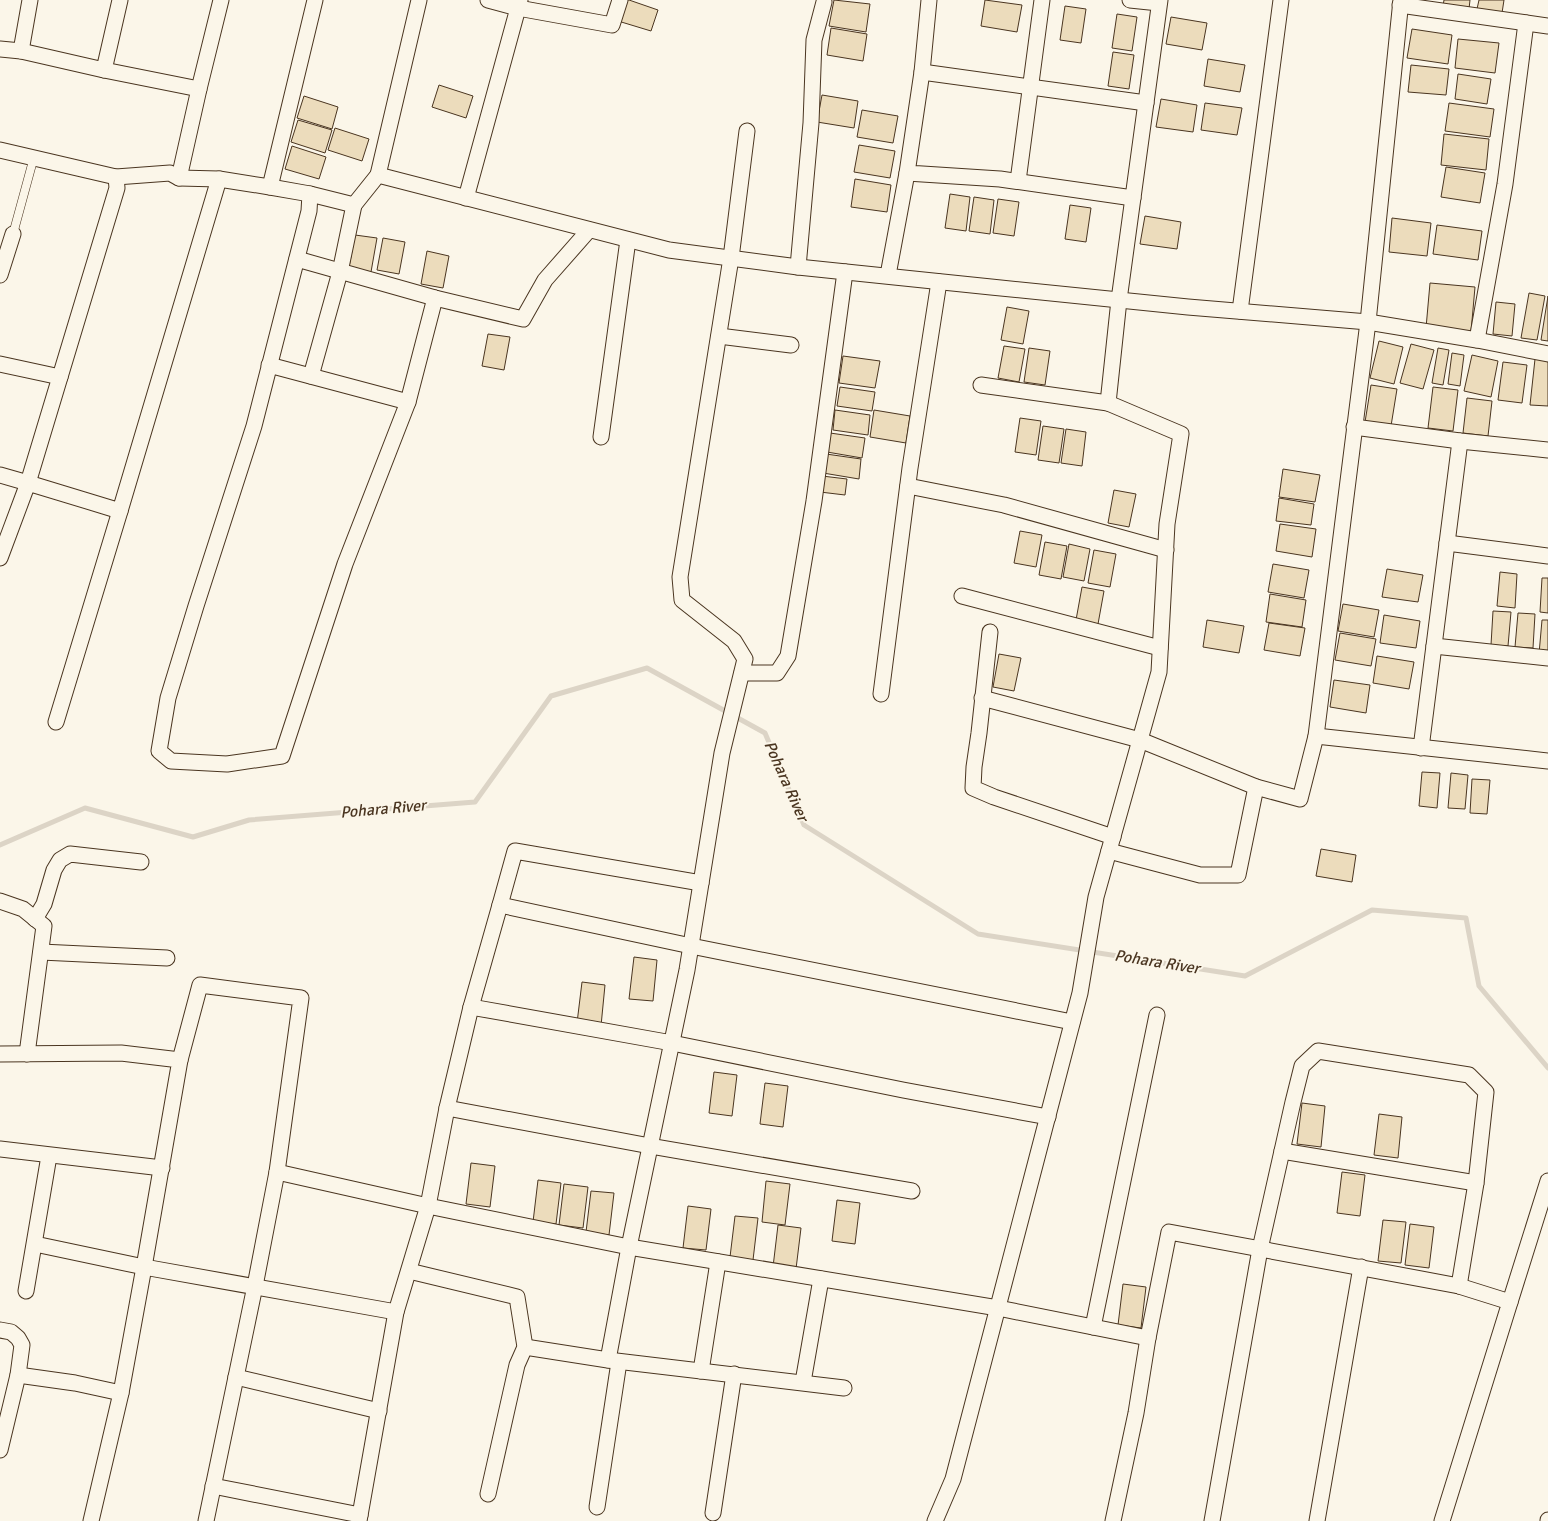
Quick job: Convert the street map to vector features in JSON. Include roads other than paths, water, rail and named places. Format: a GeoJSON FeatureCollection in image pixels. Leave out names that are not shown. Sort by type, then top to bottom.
{"type":"FeatureCollection","features":[{"type":"Feature","properties":{"kind":"street"},"geometry":{"type":"LineString","coordinates":[[21,51],[30,0]]}},
{"type":"Feature","properties":{"kind":"street"},"geometry":{"type":"LineString","coordinates":[[104,70],[120,0]]}},
{"type":"Feature","properties":{"kind":"street"},"geometry":{"type":"LineString","coordinates":[[179,178],[198,88],[221,0]]}},
{"type":"Feature","properties":{"kind":"street"},"geometry":{"type":"LineString","coordinates":[[270,187],[315,0]]}},
{"type":"Feature","properties":{"kind":"street"},"geometry":{"type":"LineString","coordinates":[[311,376],[340,272],[354,205],[378,175],[419,0]]}},
{"type":"Feature","properties":{"kind":"street"},"geometry":{"type":"LineString","coordinates":[[488,0],[519,4],[612,26],[620,0]]}},
{"type":"Feature","properties":{"kind":"street"},"geometry":{"type":"LineString","coordinates":[[888,275],[907,173],[922,72],[929,0]]}},
{"type":"Feature","properties":{"kind":"street"},"geometry":{"type":"LineString","coordinates":[[1018,182],[1042,0]]}},
{"type":"Feature","properties":{"kind":"street"},"geometry":{"type":"LineString","coordinates":[[1108,403],[1133,198],[1160,2],[1130,0]]}},
{"type":"Feature","properties":{"kind":"street"},"geometry":{"type":"LineString","coordinates":[[1240,311],[1281,0]]}},
{"type":"Feature","properties":{"kind":"street"},"geometry":{"type":"LineString","coordinates":[[798,267],[811,122],[814,40],[821,1]]}},
{"type":"Feature","properties":{"kind":"street"},"geometry":{"type":"LineString","coordinates":[[982,698],[1140,740],[1256,787],[1300,799],[1316,736],[1368,322],[1400,2],[1548,26]]}},
{"type":"Feature","properties":{"kind":"street"},"geometry":{"type":"LineString","coordinates":[[466,198],[519,4]]}},
{"type":"Feature","properties":{"kind":"street"},"geometry":{"type":"LineString","coordinates":[[1477,340],[1505,184],[1526,22]]}},
{"type":"Feature","properties":{"kind":"street"},"geometry":{"type":"LineString","coordinates":[[0,49],[21,51],[104,70],[198,88]]}},
{"type":"Feature","properties":{"kind":"street"},"geometry":{"type":"LineString","coordinates":[[922,72],[1146,103]]}},
{"type":"Feature","properties":{"kind":"street"},"geometry":{"type":"LineString","coordinates":[[597,1507],[613,1361],[629,1247],[672,1043],[722,753],[745,660],[734,641],[682,600],[680,577],[731,258],[747,131]]}},
{"type":"Feature","properties":{"kind":"street"},"geometry":{"type":"LineString","coordinates":[[0,150],[116,177],[170,173],[179,178],[219,179],[310,194],[354,205]]}},
{"type":"Feature","properties":{"kind":"street"},"geometry":{"type":"LineString","coordinates":[[907,173],[1018,182],[1133,198]]}},
{"type":"Feature","properties":{"kind":"street"},"geometry":{"type":"LineString","coordinates":[[378,175],[669,250],[798,267],[888,275],[939,282],[1368,322],[1548,354]]}},
{"type":"Feature","properties":{"kind":"street"},"geometry":{"type":"LineString","coordinates":[[0,558],[28,483],[117,188],[116,177]]}},
{"type":"Feature","properties":{"kind":"street"},"geometry":{"type":"LineString","coordinates":[[56,722],[219,179]]}},
{"type":"Feature","properties":{"kind":"street"},"geometry":{"type":"LineString","coordinates":[[310,194],[309,211],[254,426],[168,698],[159,751],[171,761],[227,764],[282,756],[345,564],[408,402],[435,298]]}},
{"type":"Feature","properties":{"kind":"street"},"geometry":{"type":"LineString","coordinates":[[297,259],[435,298],[523,320],[545,280],[589,230]]}},
{"type":"Feature","properties":{"kind":"street"},"geometry":{"type":"LineString","coordinates":[[0,275],[13,234]]}},
{"type":"Feature","properties":{"kind":"street"},"geometry":{"type":"LineString","coordinates":[[601,437],[628,240]]}},
{"type":"Feature","properties":{"kind":"street"},"geometry":{"type":"LineString","coordinates":[[741,680],[777,674],[788,656],[814,501],[845,272]]}},
{"type":"Feature","properties":{"kind":"street"},"geometry":{"type":"LineString","coordinates":[[881,694],[908,486],[939,282]]}},
{"type":"Feature","properties":{"kind":"street"},"geometry":{"type":"LineString","coordinates":[[719,336],[791,345]]}},
{"type":"Feature","properties":{"kind":"street"},"geometry":{"type":"LineString","coordinates":[[0,364],[60,377]]}},
{"type":"Feature","properties":{"kind":"street"},"geometry":{"type":"LineString","coordinates":[[269,365],[408,402]]}},
{"type":"Feature","properties":{"kind":"street"},"geometry":{"type":"LineString","coordinates":[[935,1521],[953,1479],[1080,993],[1096,897],[1159,672],[1167,524],[1181,434],[1108,403],[981,385]]}},
{"type":"Feature","properties":{"kind":"street"},"geometry":{"type":"LineString","coordinates":[[1354,427],[1548,450]]}},
{"type":"Feature","properties":{"kind":"street"},"geometry":{"type":"LineString","coordinates":[[1422,748],[1460,441]]}},
{"type":"Feature","properties":{"kind":"street"},"geometry":{"type":"LineString","coordinates":[[0,476],[120,511]]}},
{"type":"Feature","properties":{"kind":"street"},"geometry":{"type":"LineString","coordinates":[[908,486],[1004,505],[1166,550]]}},
{"type":"Feature","properties":{"kind":"street"},"geometry":{"type":"LineString","coordinates":[[1447,543],[1548,556]]}},
{"type":"Feature","properties":{"kind":"street"},"geometry":{"type":"LineString","coordinates":[[962,596],[1160,648]]}},
{"type":"Feature","properties":{"kind":"street"},"geometry":{"type":"LineString","coordinates":[[990,632],[973,788],[1111,844],[1200,875],[1238,875],[1256,787]]}},
{"type":"Feature","properties":{"kind":"street"},"geometry":{"type":"LineString","coordinates":[[1434,646],[1548,658]]}},
{"type":"Feature","properties":{"kind":"street"},"geometry":{"type":"LineString","coordinates":[[1316,736],[1548,761]]}},
{"type":"Feature","properties":{"kind":"street"},"geometry":{"type":"LineString","coordinates":[[214,1486],[360,1518],[396,1312],[428,1206],[447,1108],[471,1007],[515,851],[701,883]]}},
{"type":"Feature","properties":{"kind":"street"},"geometry":{"type":"LineString","coordinates":[[35,919],[44,904],[54,870],[60,860],[70,854],[141,862]]}},
{"type":"Feature","properties":{"kind":"street"},"geometry":{"type":"LineString","coordinates":[[0,901],[23,909],[44,926],[27,1054]]}},
{"type":"Feature","properties":{"kind":"street"},"geometry":{"type":"LineString","coordinates":[[500,905],[690,946],[1072,1022]]}},
{"type":"Feature","properties":{"kind":"street"},"geometry":{"type":"LineString","coordinates":[[41,952],[168,958]]}},
{"type":"Feature","properties":{"kind":"street"},"geometry":{"type":"LineString","coordinates":[[91,1521],[120,1392],[180,1060],[200,985],[301,998],[277,1172],[206,1521]]}},
{"type":"Feature","properties":{"kind":"street"},"geometry":{"type":"LineString","coordinates":[[471,1007],[672,1043],[903,1090],[1048,1117]]}},
{"type":"Feature","properties":{"kind":"street"},"geometry":{"type":"LineString","coordinates":[[1093,1327],[1157,1014]]}},
{"type":"Feature","properties":{"kind":"street"},"geometry":{"type":"LineString","coordinates":[[1212,1521],[1260,1249],[1282,1151],[1302,1066],[1318,1051],[1469,1075],[1486,1092],[1476,1183],[1459,1286]]}},
{"type":"Feature","properties":{"kind":"street"},"geometry":{"type":"LineString","coordinates":[[0,1054],[121,1054],[180,1060]]}},
{"type":"Feature","properties":{"kind":"street"},"geometry":{"type":"LineString","coordinates":[[447,1108],[650,1146],[912,1191]]}},
{"type":"Feature","properties":{"kind":"street"},"geometry":{"type":"LineString","coordinates":[[0,1149],[162,1168]]}},
{"type":"Feature","properties":{"kind":"street"},"geometry":{"type":"LineString","coordinates":[[1282,1151],[1476,1183]]}},
{"type":"Feature","properties":{"kind":"street"},"geometry":{"type":"LineString","coordinates":[[26,1291],[49,1156]]}},
{"type":"Feature","properties":{"kind":"street"},"geometry":{"type":"LineString","coordinates":[[277,1172],[428,1206],[629,1247],[998,1308],[1148,1338]]}},
{"type":"Feature","properties":{"kind":"street"},"geometry":{"type":"LineString","coordinates":[[1442,1521],[1548,1181]]}},
{"type":"Feature","properties":{"kind":"street"},"geometry":{"type":"LineString","coordinates":[[1113,1521],[1136,1412],[1148,1338],[1169,1232],[1459,1286],[1510,1302]]}},
{"type":"Feature","properties":{"kind":"street"},"geometry":{"type":"LineString","coordinates":[[35,1244],[396,1312]]}},
{"type":"Feature","properties":{"kind":"street"},"geometry":{"type":"LineString","coordinates":[[702,1371],[718,1262]]}},
{"type":"Feature","properties":{"kind":"street"},"geometry":{"type":"LineString","coordinates":[[1317,1521],[1361,1267]]}},
{"type":"Feature","properties":{"kind":"street"},"geometry":{"type":"LineString","coordinates":[[409,1271],[517,1297],[525,1347],[516,1365],[488,1494]]}},
{"type":"Feature","properties":{"kind":"street"},"geometry":{"type":"LineString","coordinates":[[803,1382],[820,1279]]}},
{"type":"Feature","properties":{"kind":"street"},"geometry":{"type":"LineString","coordinates":[[0,1330],[11,1332],[22,1345],[18,1375],[0,1450]]}},
{"type":"Feature","properties":{"kind":"street"},"geometry":{"type":"LineString","coordinates":[[525,1347],[613,1361],[844,1388]]}},
{"type":"Feature","properties":{"kind":"street"},"geometry":{"type":"LineString","coordinates":[[713,1513],[734,1374]]}},
{"type":"Feature","properties":{"kind":"street"},"geometry":{"type":"LineString","coordinates":[[18,1375],[120,1392]]}},
{"type":"Feature","properties":{"kind":"street"},"geometry":{"type":"LineString","coordinates":[[236,1377],[379,1410]]}},
{"type":"Feature","properties":{"kind":"lane"},"geometry":{"type":"LineString","coordinates":[[13,234],[34,157]]}},
{"type":"Feature","properties":{"kind":"waterway","name":"Pohara River"},"geometry":{"type":"LineString","coordinates":[[0,845],[85,808],[193,837],[249,820],[475,802],[551,696],[647,668],[765,733],[804,825],[978,934],[1245,976],[1372,910],[1466,918],[1479,986],[1548,1068]]}}]}
